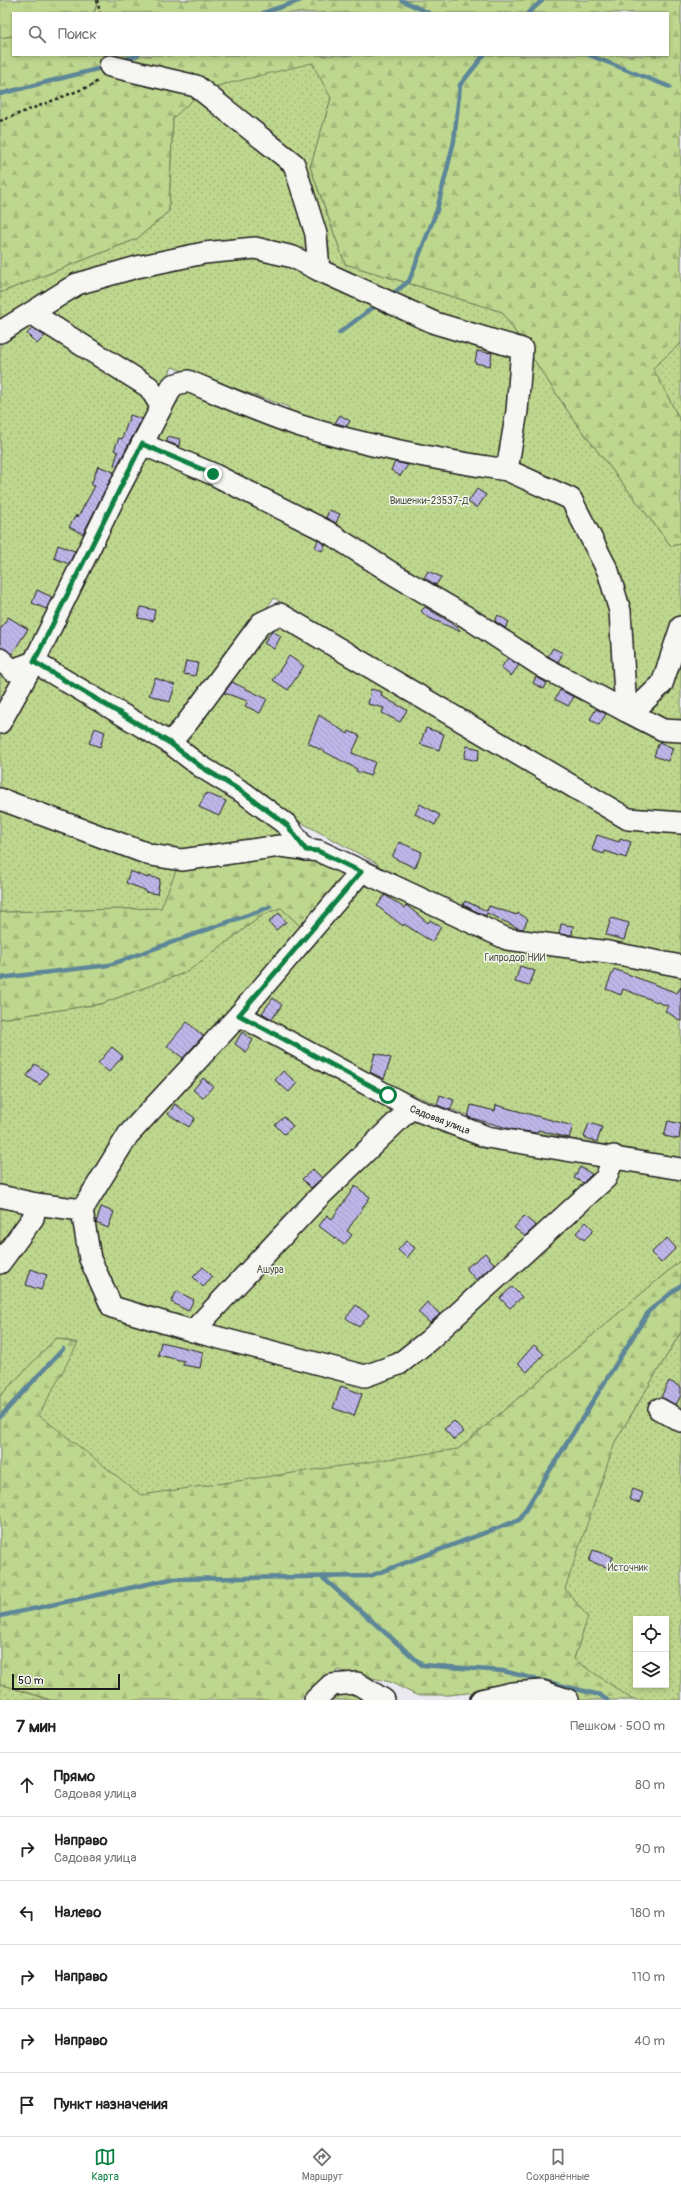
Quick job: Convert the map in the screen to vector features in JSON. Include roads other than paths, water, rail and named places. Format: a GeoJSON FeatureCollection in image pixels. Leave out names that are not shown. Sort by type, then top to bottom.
{"type":"FeatureCollection","features":[{"type":"Feature","properties":{"kind":"street"},"geometry":{"type":"LineString","coordinates":[[110,66],[196,86],[294,164],[316,234],[319,270]]}},
{"type":"Feature","properties":{"kind":"street"},"geometry":{"type":"LineString","coordinates":[[0,332],[77,284],[137,267],[204,253],[255,248],[293,258],[435,323],[522,349],[517,411],[507,470]]}},
{"type":"Feature","properties":{"kind":"street"},"geometry":{"type":"LineString","coordinates":[[31,313],[149,387],[161,406]]}},
{"type":"Feature","properties":{"kind":"street"},"geometry":{"type":"LineString","coordinates":[[0,723],[34,662],[161,406],[173,385],[188,381],[303,427],[371,445],[436,459],[507,470],[571,499],[608,571],[620,612],[626,711]]}},
{"type":"Feature","properties":{"kind":"street"},"geometry":{"type":"LineString","coordinates":[[142,444],[213,474],[326,531],[395,575],[465,616],[543,667],[663,730],[681,730]]}},
{"type":"Feature","properties":{"kind":"street"},"geometry":{"type":"LineString","coordinates":[[170,743],[187,723],[261,624],[280,614],[628,818],[681,823]]}},
{"type":"Feature","properties":{"kind":"street"},"geometry":{"type":"LineString","coordinates":[[626,711],[638,707],[662,684],[681,627]]}},
{"type":"Feature","properties":{"kind":"street"},"geometry":{"type":"LineString","coordinates":[[0,659],[12,670],[34,662]]}},
{"type":"Feature","properties":{"kind":"street"},"geometry":{"type":"LineString","coordinates":[[34,662],[170,743],[200,766],[244,793],[287,825],[306,850]]}},
{"type":"Feature","properties":{"kind":"street"},"geometry":{"type":"LineString","coordinates":[[0,799],[151,855],[182,860],[280,846],[318,851],[507,939],[608,952],[681,966]]}},
{"type":"Feature","properties":{"kind":"street"},"geometry":{"type":"LineString","coordinates":[[361,872],[239,1015],[128,1135],[82,1210],[90,1259],[112,1307],[193,1331],[365,1376],[399,1364],[428,1341],[606,1178],[614,1156]]}},
{"type":"Feature","properties":{"kind":"street","name":"Садовая улица"},"geometry":{"type":"LineString","coordinates":[[239,1015],[411,1108],[487,1137],[614,1156],[681,1169]]}},
{"type":"Feature","properties":{"kind":"street"},"geometry":{"type":"LineString","coordinates":[[193,1331],[316,1200],[411,1108]]}},
{"type":"Feature","properties":{"kind":"street"},"geometry":{"type":"LineString","coordinates":[[0,1196],[36,1204],[82,1210]]}},
{"type":"Feature","properties":{"kind":"street"},"geometry":{"type":"LineString","coordinates":[[0,1263],[33,1218],[36,1204]]}},
{"type":"Feature","properties":{"kind":"street"},"geometry":{"type":"LineString","coordinates":[[659,1408],[681,1421]]}},
{"type":"Feature","properties":{"kind":"street"},"geometry":{"type":"LineString","coordinates":[[315,1700],[331,1685],[357,1683],[384,1700]]}},
{"type":"Feature","properties":{"kind":"street"},"geometry":{"type":"LineString","coordinates":[[481,1700],[512,1694],[541,1691],[568,1700]]}},
{"type":"Feature","properties":{"kind":"waterway"},"geometry":{"type":"LineString","coordinates":[[266,12],[301,0]]}},
{"type":"Feature","properties":{"kind":"waterway"},"geometry":{"type":"LineString","coordinates":[[401,0],[427,12]]}},
{"type":"Feature","properties":{"kind":"waterway"},"geometry":{"type":"LineString","coordinates":[[529,12],[543,0]]}},
{"type":"Feature","properties":{"kind":"waterway"},"geometry":{"type":"LineString","coordinates":[[121,61],[135,56]]}},
{"type":"Feature","properties":{"kind":"waterway"},"geometry":{"type":"LineString","coordinates":[[390,296],[409,281],[437,210],[454,141],[460,85],[483,56]]}},
{"type":"Feature","properties":{"kind":"waterway"},"geometry":{"type":"LineString","coordinates":[[592,56],[670,87]]}},
{"type":"Feature","properties":{"kind":"waterway"},"geometry":{"type":"LineString","coordinates":[[0,94],[105,67]]}},
{"type":"Feature","properties":{"kind":"waterway"},"geometry":{"type":"LineString","coordinates":[[339,333],[379,303]]}},
{"type":"Feature","properties":{"kind":"waterway"},"geometry":{"type":"LineString","coordinates":[[0,978],[109,965],[270,907]]}},
{"type":"Feature","properties":{"kind":"waterway"},"geometry":{"type":"LineString","coordinates":[[0,1616],[171,1579],[370,1576],[519,1520],[649,1311],[681,1285]]}},
{"type":"Feature","properties":{"kind":"waterway"},"geometry":{"type":"LineString","coordinates":[[0,1417],[63,1349]]}},
{"type":"Feature","properties":{"kind":"waterway"},"geometry":{"type":"LineString","coordinates":[[322,1577],[422,1665],[503,1671],[600,1695],[607,1700]]}},
{"type":"Feature","properties":{"kind":"park label","name":"Вишенки-23537-Д"},"geometry":{"type":"Point","coordinates":[429,500]}},
{"type":"Feature","properties":{"kind":"park label","name":"Гипродор НИИ"},"geometry":{"type":"Point","coordinates":[515,957]}},
{"type":"Feature","properties":{"kind":"park label","name":"Ашура"},"geometry":{"type":"Point","coordinates":[270,1269]}},
{"type":"Feature","properties":{"kind":"park label","name":"Источник"},"geometry":{"type":"Point","coordinates":[628,1567]}}]}
